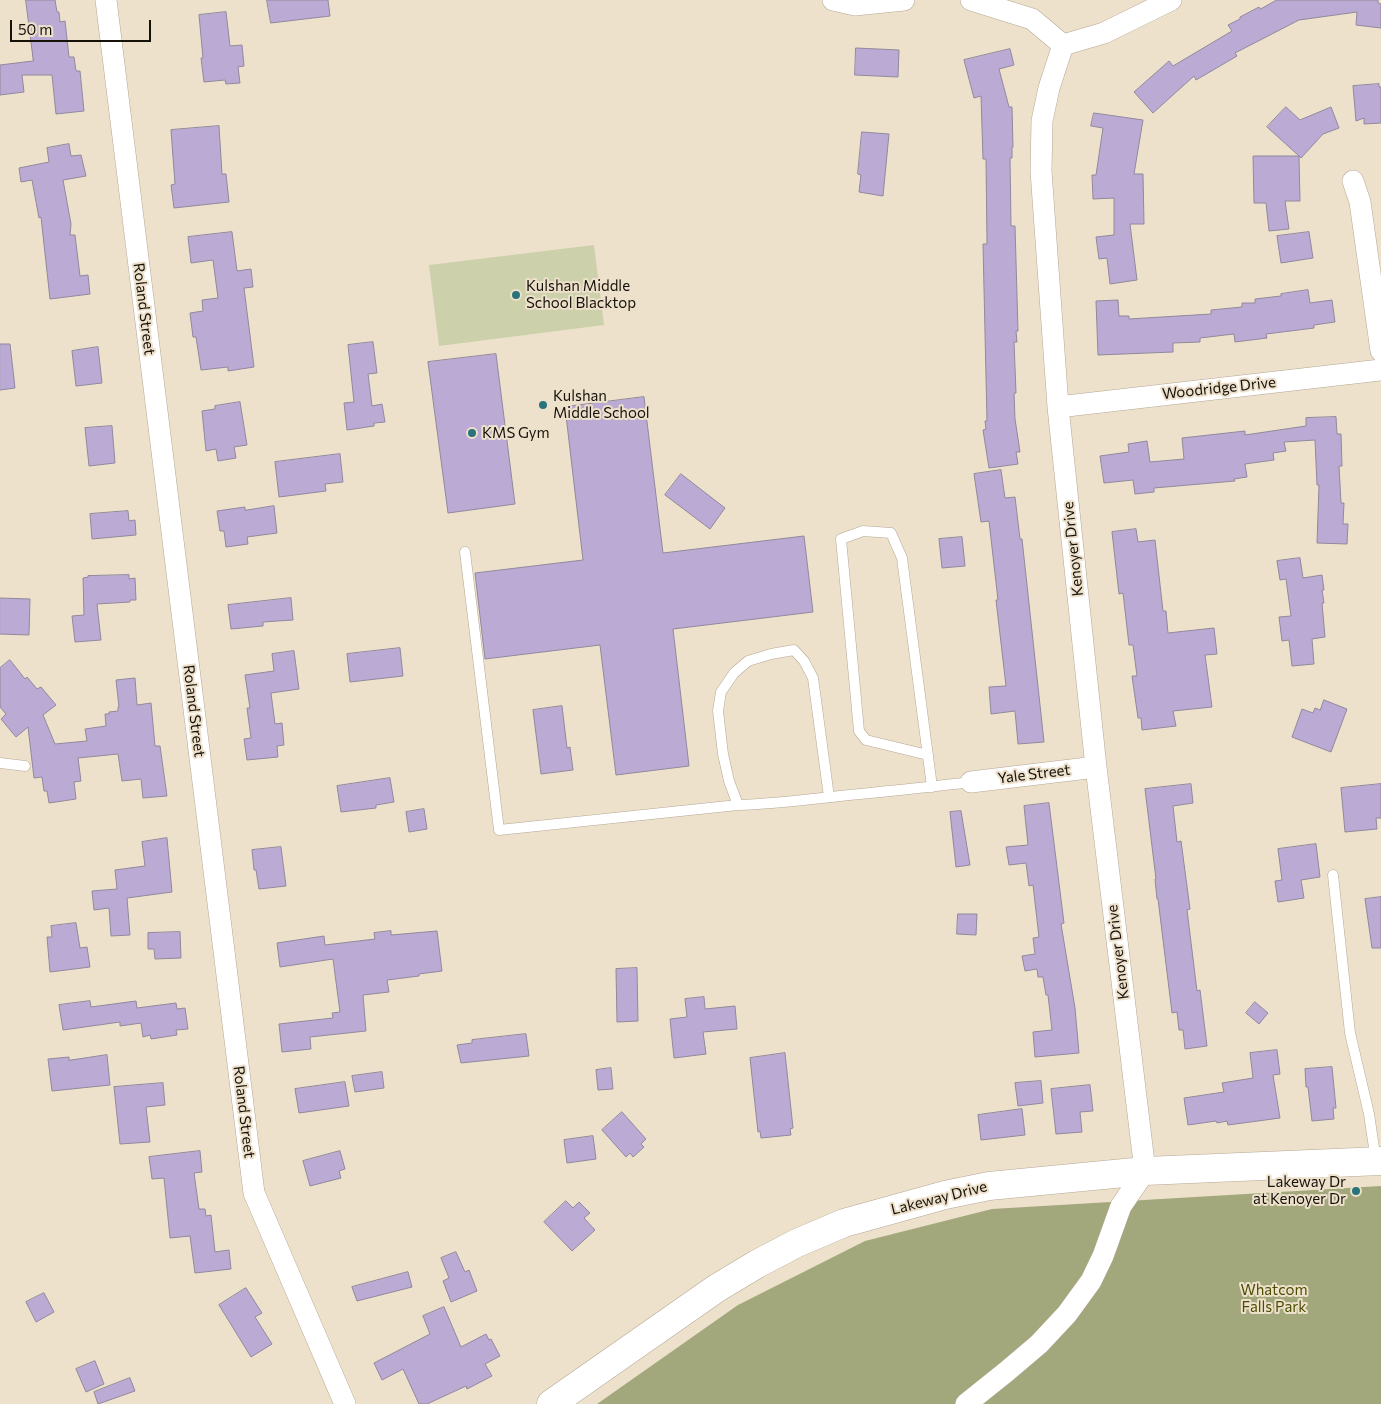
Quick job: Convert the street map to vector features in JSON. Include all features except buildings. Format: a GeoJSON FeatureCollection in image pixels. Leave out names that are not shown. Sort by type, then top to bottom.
{"type":"FeatureCollection","features":[{"type":"Feature","properties":{"kind":"main road","name":"Lakeway Drive"},"geometry":{"type":"LineString","coordinates":[[551,1404],[717,1288],[797,1243],[844,1223],[945,1195],[989,1186],[1145,1171],[1379,1161]]}},
{"type":"Feature","properties":{"kind":"street","name":"Roland Street"},"geometry":{"type":"LineString","coordinates":[[106,0],[254,1193],[345,1404]]}},
{"type":"Feature","properties":{"kind":"street"},"geometry":{"type":"LineString","coordinates":[[832,0],[855,5],[904,0]]}},
{"type":"Feature","properties":{"kind":"street"},"geometry":{"type":"LineString","coordinates":[[971,0],[1032,19],[1062,45],[1104,33],[1171,0]]}},
{"type":"Feature","properties":{"kind":"street","name":"Kenoyer Drive"},"geometry":{"type":"LineString","coordinates":[[1062,45],[1049,88],[1042,121],[1041,171],[1058,406],[1096,767],[1145,1171]]}},
{"type":"Feature","properties":{"kind":"street"},"geometry":{"type":"LineString","coordinates":[[1353,181],[1360,202],[1381,350]]}},
{"type":"Feature","properties":{"kind":"street","name":"Woodridge Drive"},"geometry":{"type":"LineString","coordinates":[[1058,406],[1381,370]]}},
{"type":"Feature","properties":{"kind":"street","name":"Yale Street"},"geometry":{"type":"LineString","coordinates":[[971,782],[1096,767]]}},
{"type":"Feature","properties":{"kind":"street"},"geometry":{"type":"LineString","coordinates":[[966,1404],[1039,1344],[1073,1306],[1091,1281],[1103,1256],[1121,1206],[1145,1171]]}},
{"type":"Feature","properties":{"kind":"lane"},"geometry":{"type":"LineString","coordinates":[[928,755],[866,740],[859,731],[841,539],[863,531],[891,533],[902,558],[928,755],[932,786]]}},
{"type":"Feature","properties":{"kind":"lane"},"geometry":{"type":"LineString","coordinates":[[464,552],[499,830],[971,782]]}},
{"type":"Feature","properties":{"kind":"lane"},"geometry":{"type":"LineString","coordinates":[[738,805],[729,781],[723,754],[718,711],[721,692],[734,673],[748,660],[794,650],[804,661],[813,678],[829,797]]}},
{"type":"Feature","properties":{"kind":"lane"},"geometry":{"type":"LineString","coordinates":[[0,762],[26,766]]}},
{"type":"Feature","properties":{"kind":"lane"},"geometry":{"type":"LineString","coordinates":[[1333,876],[1350,1033],[1379,1161]]}},
{"type":"Feature","properties":{"kind":"green space","name":"Kulshan Middle School Blacktop"},"geometry":{"type":"Polygon","coordinates":[[[594,245],[604,325],[439,346],[429,265],[594,245]]]}},
{"type":"Feature","properties":{"kind":"green space","name":"Whatcom Falls Park"},"geometry":{"type":"Polygon","coordinates":[[[1381,1186],[1381,1404],[597,1404],[738,1305],[865,1241],[992,1209],[1381,1186]]]}},
{"type":"Feature","properties":{"kind":"place","name":"Kulshan Middle School Blacktop"},"geometry":{"type":"Point","coordinates":[516,295]}},
{"type":"Feature","properties":{"kind":"place","name":"Kulshan Middle School"},"geometry":{"type":"Point","coordinates":[543,405]}},
{"type":"Feature","properties":{"kind":"place","name":"KMS Gym"},"geometry":{"type":"Point","coordinates":[472,433]}},
{"type":"Feature","properties":{"kind":"place","name":"Lakeway Dr at Kenoyer Dr"},"geometry":{"type":"Point","coordinates":[1356,1191]}}]}
